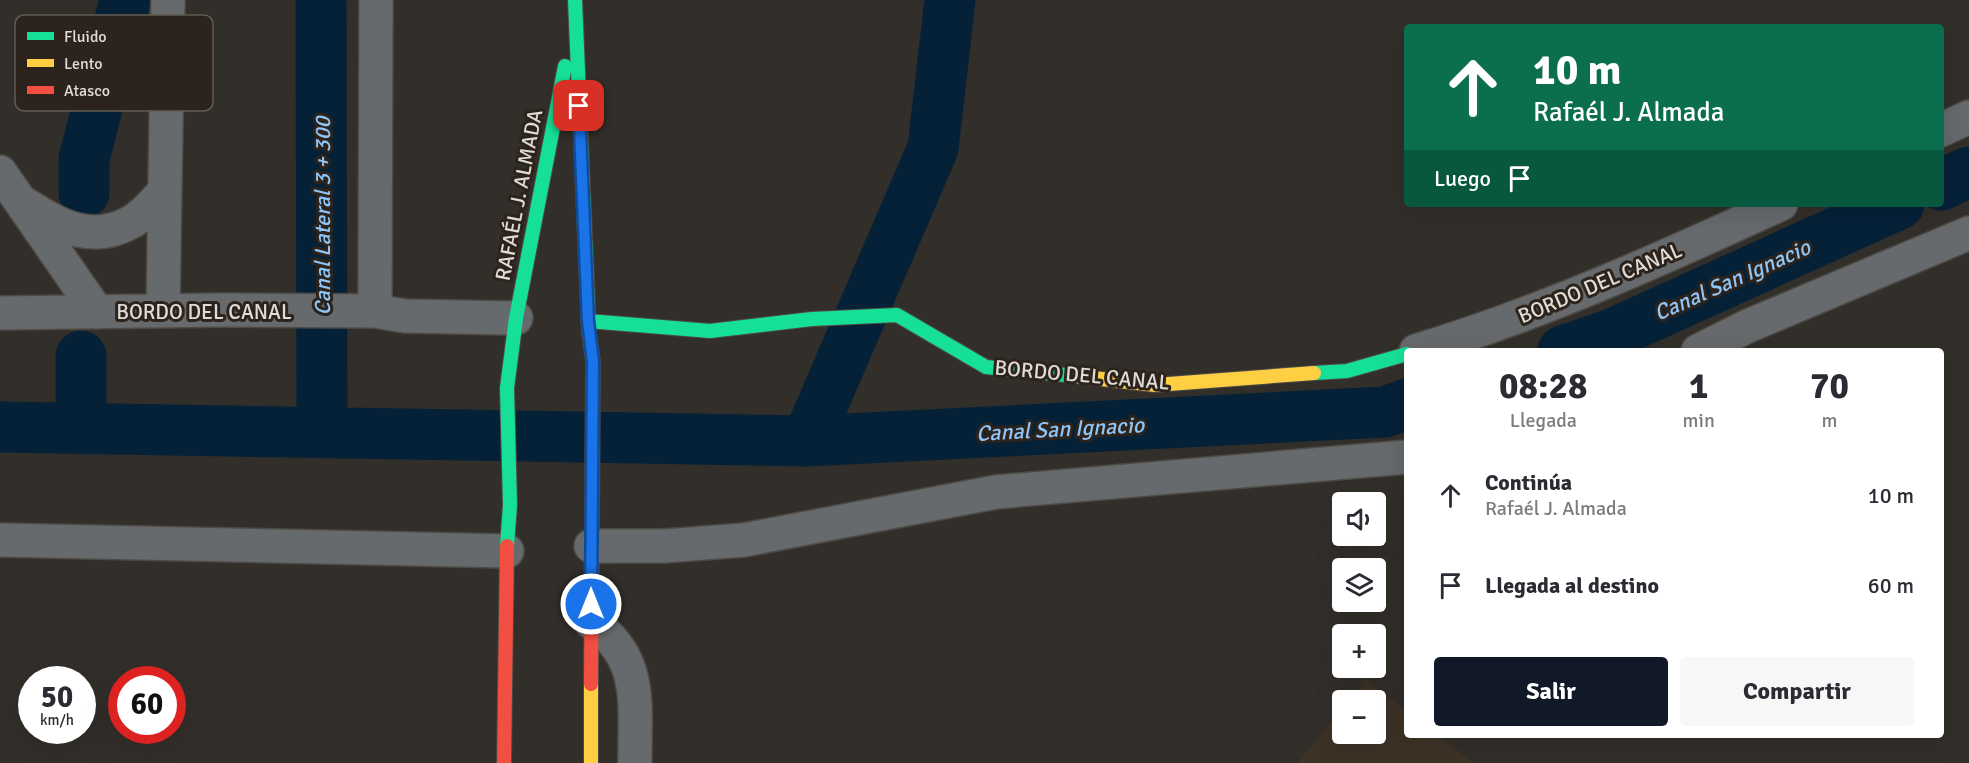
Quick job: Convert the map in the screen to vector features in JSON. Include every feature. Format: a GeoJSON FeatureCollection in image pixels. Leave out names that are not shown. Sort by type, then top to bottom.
{"type":"FeatureCollection","features":[{"type":"Feature","properties":{"kind":"main road","name":"RAFAÉL J. ALMADA"},"geometry":{"type":"LineString","coordinates":[[504,763],[507,551],[510,505],[507,388],[516,318],[575,5]]}},
{"type":"Feature","properties":{"kind":"main road","name":"RAFAÉL J. ALMADA"},"geometry":{"type":"LineString","coordinates":[[575,5],[588,321],[593,362],[591,763]]}},
{"type":"Feature","properties":{"kind":"main road","name":"BORDO DEL CANAL"},"geometry":{"type":"LineString","coordinates":[[588,321],[710,331],[812,319],[897,315],[986,367],[1155,385],[1347,372],[1404,355]]}},
{"type":"Feature","properties":{"kind":"street"},"geometry":{"type":"LineString","coordinates":[[168,0],[168,15]]}},
{"type":"Feature","properties":{"kind":"street"},"geometry":{"type":"LineString","coordinates":[[375,311],[376,0]]}},
{"type":"Feature","properties":{"kind":"street"},"geometry":{"type":"LineString","coordinates":[[163,311],[166,111]]}},
{"type":"Feature","properties":{"kind":"street"},"geometry":{"type":"LineString","coordinates":[[1944,129],[1969,117]]}},
{"type":"Feature","properties":{"kind":"street"},"geometry":{"type":"LineString","coordinates":[[8,185],[52,221],[78,232],[103,232],[134,220],[164,192]]}},
{"type":"Feature","properties":{"kind":"street"},"geometry":{"type":"LineString","coordinates":[[8,185],[97,312]]}},
{"type":"Feature","properties":{"kind":"street","name":"BORDO DEL CANAL"},"geometry":{"type":"LineString","coordinates":[[1426,348],[1485,330],[1637,269],[1774,207]]}},
{"type":"Feature","properties":{"kind":"street"},"geometry":{"type":"LineString","coordinates":[[1704,348],[1748,326],[1969,233]]}},
{"type":"Feature","properties":{"kind":"street","name":"BORDO DEL CANAL"},"geometry":{"type":"LineString","coordinates":[[0,313],[223,310],[375,311],[405,316],[516,318]]}},
{"type":"Feature","properties":{"kind":"street"},"geometry":{"type":"LineString","coordinates":[[591,535],[664,546],[744,540],[996,492],[1404,457]]}},
{"type":"Feature","properties":{"kind":"street"},"geometry":{"type":"LineString","coordinates":[[0,540],[507,551]]}},
{"type":"Feature","properties":{"kind":"street"},"geometry":{"type":"LineString","coordinates":[[591,622],[608,633],[633,680],[635,763]]}},
{"type":"Feature","properties":{"kind":"shaded area"},"geometry":{"type":"Polygon","coordinates":[[[1365,678],[1380,690],[1355,690],[1365,678]]]}},
{"type":"Feature","properties":{"kind":"shaded area"},"geometry":{"type":"Polygon","coordinates":[[[1386,695],[1404,710],[1404,738],[1441,738],[1473,763],[1298,763],[1332,720],[1332,744],[1386,744],[1386,695]]]}},
{"type":"Feature","properties":{"kind":"waterway"},"geometry":{"type":"LineString","coordinates":[[121,15],[125,0]]}},
{"type":"Feature","properties":{"kind":"waterway","name":"Canal Lateral 3 + 300"},"geometry":{"type":"LineString","coordinates":[[321,0],[322,433]]}},
{"type":"Feature","properties":{"kind":"waterway"},"geometry":{"type":"LineString","coordinates":[[807,441],[933,148],[950,0]]}},
{"type":"Feature","properties":{"kind":"waterway"},"geometry":{"type":"LineString","coordinates":[[84,193],[84,159],[96,111]]}},
{"type":"Feature","properties":{"kind":"waterway","name":"Canal San Ignacio"},"geometry":{"type":"LineString","coordinates":[[1944,184],[1969,172]]}},
{"type":"Feature","properties":{"kind":"waterway","name":"Canal San Ignacio"},"geometry":{"type":"LineString","coordinates":[[1572,348],[1610,335],[1892,207]]}},
{"type":"Feature","properties":{"kind":"waterway"},"geometry":{"type":"LineString","coordinates":[[81,356],[81,429]]}},
{"type":"Feature","properties":{"kind":"waterway"},"geometry":{"type":"LineString","coordinates":[[0,427],[807,441],[1385,412],[1404,405]]}},
{"type":"Feature","properties":{"kind":"traffic: fast"},"geometry":{"type":"LineString","coordinates":[[575,0],[589,332]]}},
{"type":"Feature","properties":{"kind":"traffic: fast"},"geometry":{"type":"LineString","coordinates":[[507,546],[510,505],[507,388],[516,318],[565,66]]}},
{"type":"Feature","properties":{"kind":"traffic: fast"},"geometry":{"type":"LineString","coordinates":[[588,321],[710,331],[812,319],[897,315],[986,367],[1075,376]]}},
{"type":"Feature","properties":{"kind":"traffic: fast"},"geometry":{"type":"LineString","coordinates":[[1314,373],[1347,371],[1404,355]]}},
{"type":"Feature","properties":{"kind":"traffic: slow"},"geometry":{"type":"LineString","coordinates":[[1075,376],[1155,385],[1314,373]]}},
{"type":"Feature","properties":{"kind":"traffic: slow"},"geometry":{"type":"LineString","coordinates":[[591,684],[591,763]]}},
{"type":"Feature","properties":{"kind":"traffic: jam"},"geometry":{"type":"LineString","coordinates":[[589,332],[593,361],[591,684]]}},
{"type":"Feature","properties":{"kind":"traffic: jam"},"geometry":{"type":"LineString","coordinates":[[504,763],[507,546]]}},
{"type":"Feature","properties":{"kind":"route"},"geometry":{"type":"LineString","coordinates":[[579,106],[588,321],[593,362],[591,604]]}}]}
